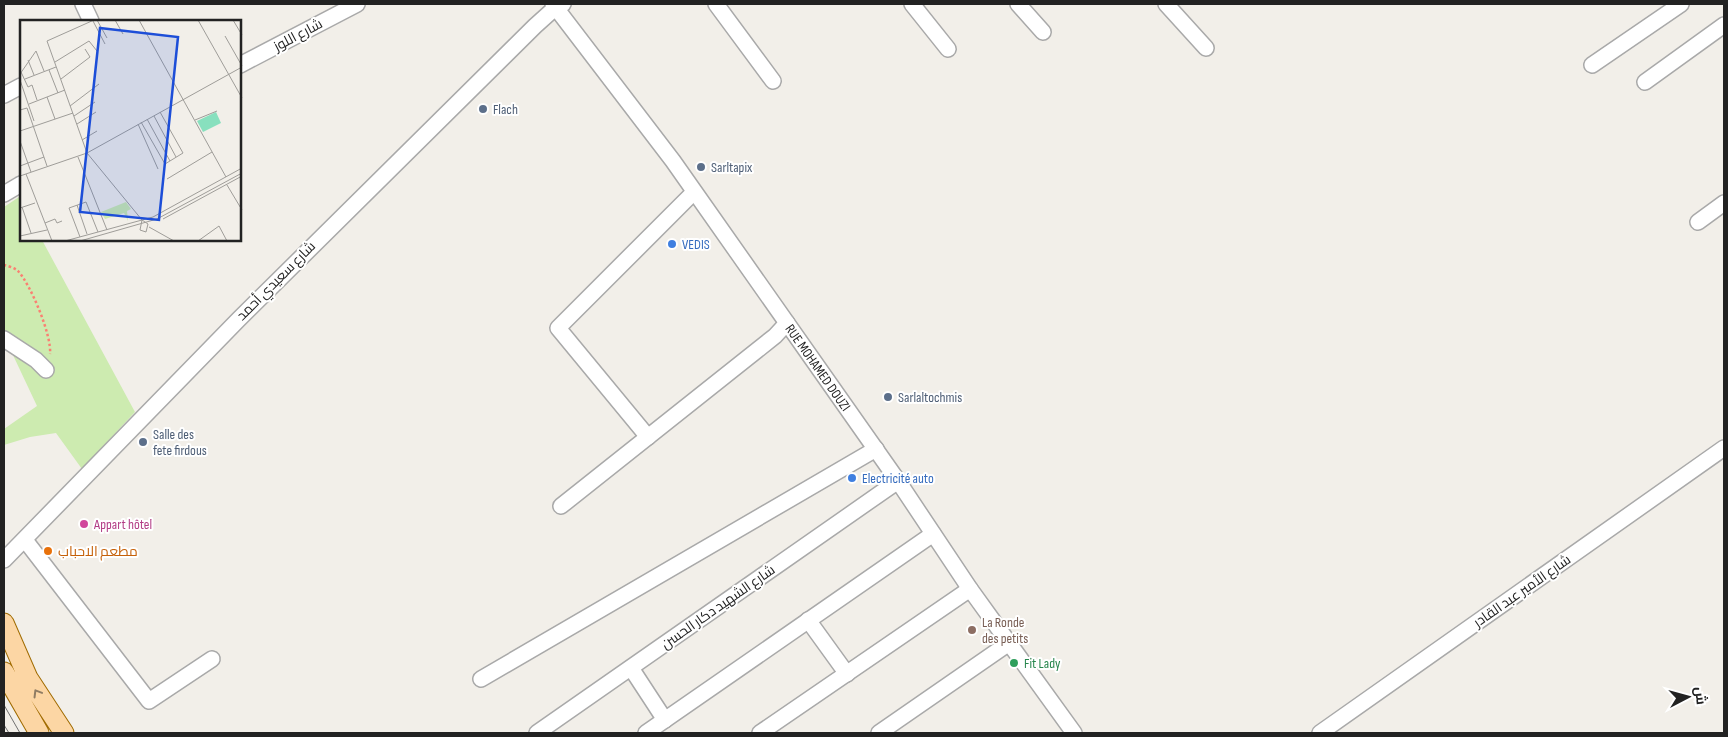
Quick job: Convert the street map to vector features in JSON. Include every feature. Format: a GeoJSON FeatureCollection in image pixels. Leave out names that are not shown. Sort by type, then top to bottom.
{"type":"FeatureCollection","features":[{"type":"Feature","properties":{"kind":"main road"},"geometry":{"type":"LineString","coordinates":[[4,623],[28,678],[64,733]]}},
{"type":"Feature","properties":{"kind":"main road"},"geometry":{"type":"LineString","coordinates":[[4,672],[39,733]]}},
{"type":"Feature","properties":{"kind":"street"},"geometry":{"type":"LineString","coordinates":[[83,4],[91,20]]}},
{"type":"Feature","properties":{"kind":"street","name":"شارع اللوز"},"geometry":{"type":"LineString","coordinates":[[241,64],[357,4]]}},
{"type":"Feature","properties":{"kind":"street"},"geometry":{"type":"LineString","coordinates":[[716,4],[772,81]]}},
{"type":"Feature","properties":{"kind":"street"},"geometry":{"type":"LineString","coordinates":[[912,4],[948,49]]}},
{"type":"Feature","properties":{"kind":"street"},"geometry":{"type":"LineString","coordinates":[[1018,4],[1043,32]]}},
{"type":"Feature","properties":{"kind":"street"},"geometry":{"type":"LineString","coordinates":[[1166,4],[1206,48]]}},
{"type":"Feature","properties":{"kind":"street"},"geometry":{"type":"LineString","coordinates":[[1592,64],[1681,4]]}},
{"type":"Feature","properties":{"kind":"street","name":"RUE MOHAMED DOUZI"},"geometry":{"type":"LineString","coordinates":[[557,5],[694,192],[876,449],[970,590],[1074,733]]}},
{"type":"Feature","properties":{"kind":"street","name":"شارع سعيدي أحمد"},"geometry":{"type":"LineString","coordinates":[[4,560],[375,182],[557,5]]}},
{"type":"Feature","properties":{"kind":"street"},"geometry":{"type":"LineString","coordinates":[[1645,82],[1724,25]]}},
{"type":"Feature","properties":{"kind":"street"},"geometry":{"type":"LineString","coordinates":[[4,95],[20,87]]}},
{"type":"Feature","properties":{"kind":"street"},"geometry":{"type":"LineString","coordinates":[[4,194],[20,185]]}},
{"type":"Feature","properties":{"kind":"street"},"geometry":{"type":"LineString","coordinates":[[648,437],[558,328],[694,192]]}},
{"type":"Feature","properties":{"kind":"street"},"geometry":{"type":"LineString","coordinates":[[1698,222],[1724,203]]}},
{"type":"Feature","properties":{"kind":"street"},"geometry":{"type":"LineString","coordinates":[[560,506],[775,336],[787,323]]}},
{"type":"Feature","properties":{"kind":"street"},"geometry":{"type":"LineString","coordinates":[[4,339],[36,360],[46,370]]}},
{"type":"Feature","properties":{"kind":"street","name":"شارع الأمير عبد القادر"},"geometry":{"type":"LineString","coordinates":[[1320,733],[1724,448]]}},
{"type":"Feature","properties":{"kind":"street"},"geometry":{"type":"LineString","coordinates":[[481,679],[876,449]]}},
{"type":"Feature","properties":{"kind":"street","name":"شارع الشهيد دكار الحسن"},"geometry":{"type":"LineString","coordinates":[[537,733],[898,481]]}},
{"type":"Feature","properties":{"kind":"street"},"geometry":{"type":"LineString","coordinates":[[646,733],[933,534]]}},
{"type":"Feature","properties":{"kind":"street"},"geometry":{"type":"LineString","coordinates":[[25,540],[149,701],[212,659]]}},
{"type":"Feature","properties":{"kind":"street"},"geometry":{"type":"LineString","coordinates":[[760,733],[970,590]]}},
{"type":"Feature","properties":{"kind":"street"},"geometry":{"type":"LineString","coordinates":[[808,620],[847,674]]}},
{"type":"Feature","properties":{"kind":"street"},"geometry":{"type":"LineString","coordinates":[[880,733],[1009,643]]}},
{"type":"Feature","properties":{"kind":"street"},"geometry":{"type":"LineString","coordinates":[[631,668],[665,720]]}},
{"type":"Feature","properties":{"kind":"path"},"geometry":{"type":"LineString","coordinates":[[4,265],[17,270],[30,292],[47,331],[50,349],[46,370]]}},
{"type":"Feature","properties":{"kind":"green space"},"geometry":{"type":"Polygon","coordinates":[[[19,197],[20,241],[43,241],[135,412],[82,469],[56,433],[30,437],[4,445],[4,429],[37,406],[4,336],[4,207],[19,197]]]}},
{"type":"Feature","properties":{"kind":"tram line"},"geometry":{"type":"LineString","coordinates":[[4,705],[20,733]]}},
{"type":"Feature","properties":{"kind":"tram line"},"geometry":{"type":"LineString","coordinates":[[4,725],[9,733]]}},
{"type":"Feature","properties":{"kind":"place","name":"Flach"},"geometry":{"type":"Point","coordinates":[483,109]}},
{"type":"Feature","properties":{"kind":"place","name":"Sarltapix"},"geometry":{"type":"Point","coordinates":[701,167]}},
{"type":"Feature","properties":{"kind":"place","name":"VEDIS"},"geometry":{"type":"Point","coordinates":[672,244]}},
{"type":"Feature","properties":{"kind":"place","name":"Sarlaltochmis"},"geometry":{"type":"Point","coordinates":[888,397]}},
{"type":"Feature","properties":{"kind":"place","name":"Salle des fete firdous"},"geometry":{"type":"Point","coordinates":[143,442]}},
{"type":"Feature","properties":{"kind":"place","name":"Electricité auto"},"geometry":{"type":"Point","coordinates":[852,478]}},
{"type":"Feature","properties":{"kind":"place","name":"Appart hôtel"},"geometry":{"type":"Point","coordinates":[84,524]}},
{"type":"Feature","properties":{"kind":"place","name":"مطعم الاحباب"},"geometry":{"type":"Point","coordinates":[48,551]}},
{"type":"Feature","properties":{"kind":"place","name":"La Ronde des petits"},"geometry":{"type":"Point","coordinates":[972,630]}},
{"type":"Feature","properties":{"kind":"place","name":"Fit Lady"},"geometry":{"type":"Point","coordinates":[1014,663]}}]}
